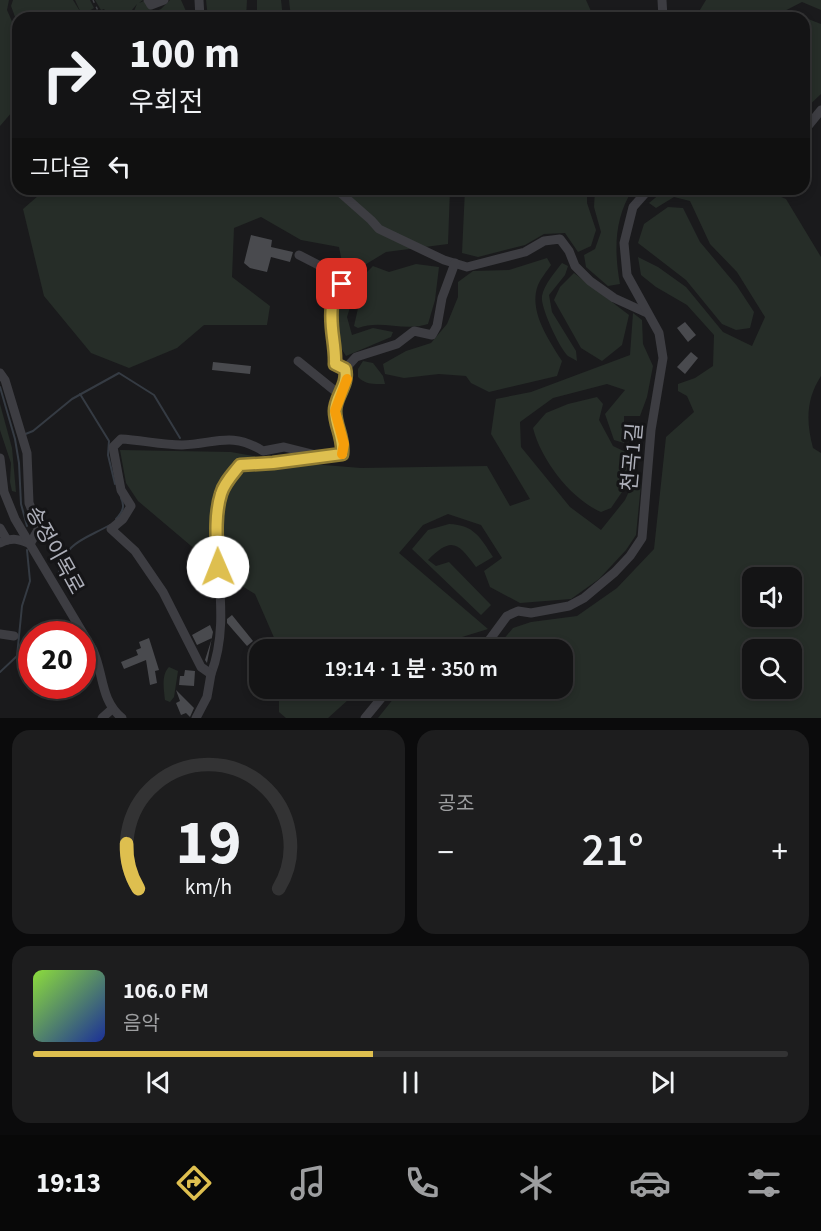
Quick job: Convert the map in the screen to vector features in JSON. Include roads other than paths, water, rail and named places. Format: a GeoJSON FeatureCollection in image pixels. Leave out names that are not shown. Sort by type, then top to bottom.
{"type":"FeatureCollection","features":[{"type":"Feature","properties":{"kind":"street"},"geometry":{"type":"LineString","coordinates":[[148,0],[151,5],[154,5],[164,0]]}},
{"type":"Feature","properties":{"kind":"street"},"geometry":{"type":"LineString","coordinates":[[810,124],[821,110]]}},
{"type":"Feature","properties":{"kind":"street"},"geometry":{"type":"LineString","coordinates":[[343,195],[379,229],[467,267],[525,252],[544,241],[560,239],[569,251],[575,266],[590,281],[614,298],[649,314]]}},
{"type":"Feature","properties":{"kind":"street","name":"천곡1길"},"geometry":{"type":"LineString","coordinates":[[490,639],[507,616],[518,611],[531,612],[569,606],[584,598],[615,572],[642,538],[651,430],[663,358],[659,333],[627,275],[624,243],[633,207],[644,195]]}},
{"type":"Feature","properties":{"kind":"street"},"geometry":{"type":"LineString","coordinates":[[196,718],[207,697],[221,641],[222,596],[219,580],[217,525],[221,493],[229,478],[240,465],[342,454],[344,444],[335,411],[347,377],[345,369],[335,364],[336,352],[331,333],[332,304],[342,284],[336,274],[299,255]]}},
{"type":"Feature","properties":{"kind":"street"},"geometry":{"type":"LineString","coordinates":[[345,369],[356,357],[397,344],[414,331],[432,335],[437,326],[442,298],[455,263]]}},
{"type":"Feature","properties":{"kind":"street"},"geometry":{"type":"LineString","coordinates":[[298,361],[340,395]]}},
{"type":"Feature","properties":{"kind":"street"},"geometry":{"type":"LineString","coordinates":[[0,373],[5,380],[27,453],[29,503],[39,528],[30,544],[17,538],[3,542],[0,528]]}},
{"type":"Feature","properties":{"kind":"street"},"geometry":{"type":"LineString","coordinates":[[211,674],[201,667],[167,601],[135,551],[111,529],[123,519],[131,506],[122,490],[113,447],[121,439],[183,445],[215,440],[249,441],[263,451],[284,447],[320,456]]}},
{"type":"Feature","properties":{"kind":"street","name":"송정이목로"},"geometry":{"type":"LineString","coordinates":[[0,458],[4,492],[15,519],[95,656],[106,697],[112,709],[122,718]]}},
{"type":"Feature","properties":{"kind":"street"},"geometry":{"type":"LineString","coordinates":[[0,634],[14,636]]}},
{"type":"Feature","properties":{"kind":"street"},"geometry":{"type":"LineString","coordinates":[[364,718],[380,699]]}},
{"type":"Feature","properties":{"kind":"street"},"geometry":{"type":"LineString","coordinates":[[102,718],[112,709]]}},
{"type":"Feature","properties":{"kind":"waterway"},"geometry":{"type":"LineString","coordinates":[[23,435],[33,431],[72,399],[119,373],[154,395],[180,438]]}},
{"type":"Feature","properties":{"kind":"waterway"},"geometry":{"type":"LineString","coordinates":[[0,387],[15,439],[21,504],[27,526]]}},
{"type":"Feature","properties":{"kind":"waterway"},"geometry":{"type":"LineString","coordinates":[[80,394],[109,441],[108,455],[115,484]]}},
{"type":"Feature","properties":{"kind":"waterway"},"geometry":{"type":"LineString","coordinates":[[116,519],[123,509],[121,498]]}},
{"type":"Feature","properties":{"kind":"waterway"},"geometry":{"type":"LineString","coordinates":[[58,576],[65,556],[76,543],[110,525]]}},
{"type":"Feature","properties":{"kind":"waterway"},"geometry":{"type":"LineString","coordinates":[[0,672],[17,656],[22,606],[30,581],[27,550]]}}]}
